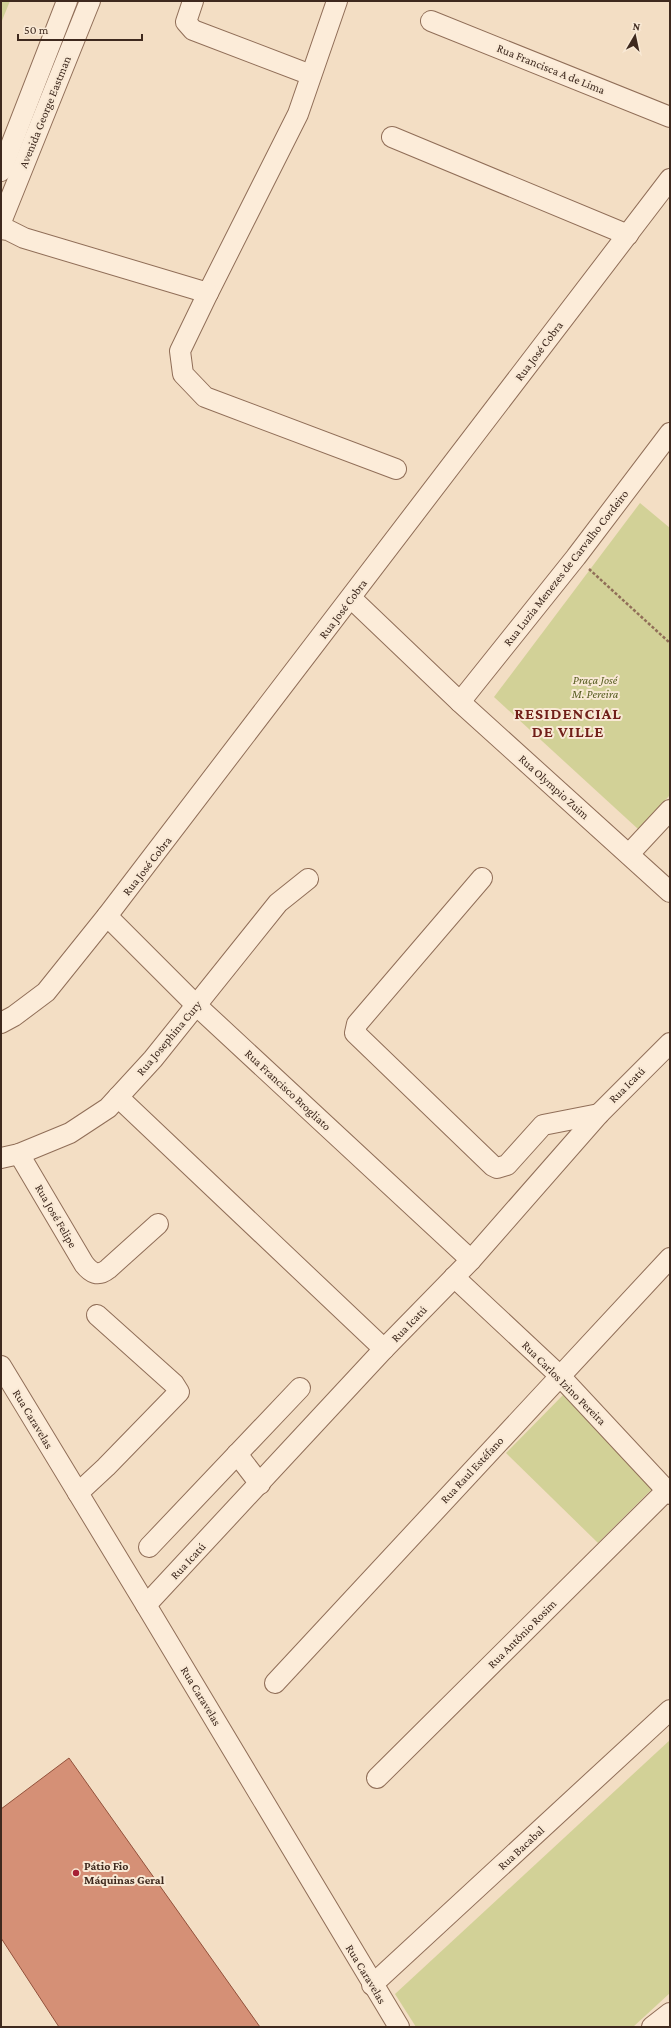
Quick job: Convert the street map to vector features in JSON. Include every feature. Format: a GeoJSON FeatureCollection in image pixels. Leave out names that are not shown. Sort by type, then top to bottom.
{"type":"FeatureCollection","features":[{"type":"Feature","properties":{"kind":"street","name":"Avenida George Eastman"},"geometry":{"type":"LineString","coordinates":[[1,170],[67,1]]}},
{"type":"Feature","properties":{"kind":"street","name":"Avenida George Eastman"},"geometry":{"type":"LineString","coordinates":[[1,222],[90,1]]}},
{"type":"Feature","properties":{"kind":"street"},"geometry":{"type":"LineString","coordinates":[[193,1],[186,22],[193,30],[311,75]]}},
{"type":"Feature","properties":{"kind":"street"},"geometry":{"type":"LineString","coordinates":[[336,1],[298,114],[180,351],[183,374],[205,398],[396,469]]}},
{"type":"Feature","properties":{"kind":"street","name":"Rua Francisca A de Lima"},"geometry":{"type":"LineString","coordinates":[[431,21],[670,116]]}},
{"type":"Feature","properties":{"kind":"street"},"geometry":{"type":"LineString","coordinates":[[392,137],[628,235]]}},
{"type":"Feature","properties":{"kind":"street","name":"Rua José Cobra"},"geometry":{"type":"LineString","coordinates":[[1,1023],[14,1016],[46,992],[107,916],[670,179]]}},
{"type":"Feature","properties":{"kind":"street"},"geometry":{"type":"LineString","coordinates":[[1,229],[8,230],[24,238],[208,293]]}},
{"type":"Feature","properties":{"kind":"street","name":"Rua Luzia Menezes de Carvalho Cordeiro"},"geometry":{"type":"LineString","coordinates":[[460,702],[576,557],[670,433]]}},
{"type":"Feature","properties":{"kind":"street","name":"Rua Olympio Zuim"},"geometry":{"type":"LineString","coordinates":[[351,598],[460,702],[670,892]]}},
{"type":"Feature","properties":{"kind":"street"},"geometry":{"type":"LineString","coordinates":[[629,854],[670,810]]}},
{"type":"Feature","properties":{"kind":"street"},"geometry":{"type":"LineString","coordinates":[[482,878],[357,1024],[354,1028],[355,1034],[493,1166],[498,1168],[507,1165],[543,1125],[599,1114]]}},
{"type":"Feature","properties":{"kind":"street","name":"Rua Josephina Cury"},"geometry":{"type":"LineString","coordinates":[[10,1156],[70,1133],[108,1108],[153,1059],[278,903],[308,880]]}},
{"type":"Feature","properties":{"kind":"street","name":"Rua Francisco Brogliato"},"geometry":{"type":"LineString","coordinates":[[107,916],[196,1005],[471,1260]]}},
{"type":"Feature","properties":{"kind":"street","name":"Rua Icatú"},"geometry":{"type":"LineString","coordinates":[[146,1605],[384,1349],[471,1260],[599,1114],[670,1042]]}},
{"type":"Feature","properties":{"kind":"street"},"geometry":{"type":"LineString","coordinates":[[118,1097],[384,1349]]}},
{"type":"Feature","properties":{"kind":"street","name":"Rua José Felipe"},"geometry":{"type":"LineString","coordinates":[[10,1156],[84,1264],[89,1270],[96,1274],[103,1274],[158,1224]]}},
{"type":"Feature","properties":{"kind":"street","name":"Rua Raul Estéfano"},"geometry":{"type":"LineString","coordinates":[[274,1683],[559,1375],[670,1258]]}},
{"type":"Feature","properties":{"kind":"street","name":"Rua Carlos Izino Pereira"},"geometry":{"type":"LineString","coordinates":[[454,1277],[559,1375],[668,1492]]}},
{"type":"Feature","properties":{"kind":"street"},"geometry":{"type":"LineString","coordinates":[[78,1492],[106,1467],[179,1392],[174,1384],[97,1314]]}},
{"type":"Feature","properties":{"kind":"street","name":"Rua Caravelas"},"geometry":{"type":"LineString","coordinates":[[1,1366],[146,1605],[372,1985],[399,2027]]}},
{"type":"Feature","properties":{"kind":"street"},"geometry":{"type":"LineString","coordinates":[[149,1547],[300,1388]]}},
{"type":"Feature","properties":{"kind":"street"},"geometry":{"type":"LineString","coordinates":[[237,1454],[260,1484]]}},
{"type":"Feature","properties":{"kind":"street","name":"Rua Antônio Rosim"},"geometry":{"type":"LineString","coordinates":[[377,1778],[668,1492]]}},
{"type":"Feature","properties":{"kind":"street","name":"Rua Bacabal"},"geometry":{"type":"LineString","coordinates":[[372,1985],[670,1710]]}},
{"type":"Feature","properties":{"kind":"street"},"geometry":{"type":"LineString","coordinates":[[652,2027],[670,2013]]}},
{"type":"Feature","properties":{"kind":"path"},"geometry":{"type":"LineString","coordinates":[[576,557],[670,643]]}},
{"type":"Feature","properties":{"kind":"green space"},"geometry":{"type":"Polygon","coordinates":[[[1,1],[10,1],[1,23],[1,1]]]}},
{"type":"Feature","properties":{"kind":"green space","name":"Praça José M. Pereira"},"geometry":{"type":"Polygon","coordinates":[[[640,503],[670,528],[670,795],[638,829],[494,697],[640,503]]]}},
{"type":"Feature","properties":{"kind":"green space"},"geometry":{"type":"Polygon","coordinates":[[[564,1394],[656,1485],[598,1543],[506,1453],[564,1394]]]}},
{"type":"Feature","properties":{"kind":"green space"},"geometry":{"type":"Polygon","coordinates":[[[670,1740],[670,1993],[633,2027],[416,2027],[395,1994],[670,1740]]]}},
{"type":"Feature","properties":{"kind":"building","name":"Pátio Fio Máquinas Geral"},"geometry":{"type":"Polygon","coordinates":[[[69,1758],[260,2027],[59,2027],[1,1938],[1,1809],[69,1758]]]}},
{"type":"Feature","properties":{"kind":"place","name":"Pátio Fio Máquinas Geral"},"geometry":{"type":"Point","coordinates":[76,1873]}},
{"type":"Feature","properties":{"kind":"district","name":"RESIDENCIAL DE VILLE"},"geometry":{"type":"Point","coordinates":[568,722]}}]}
